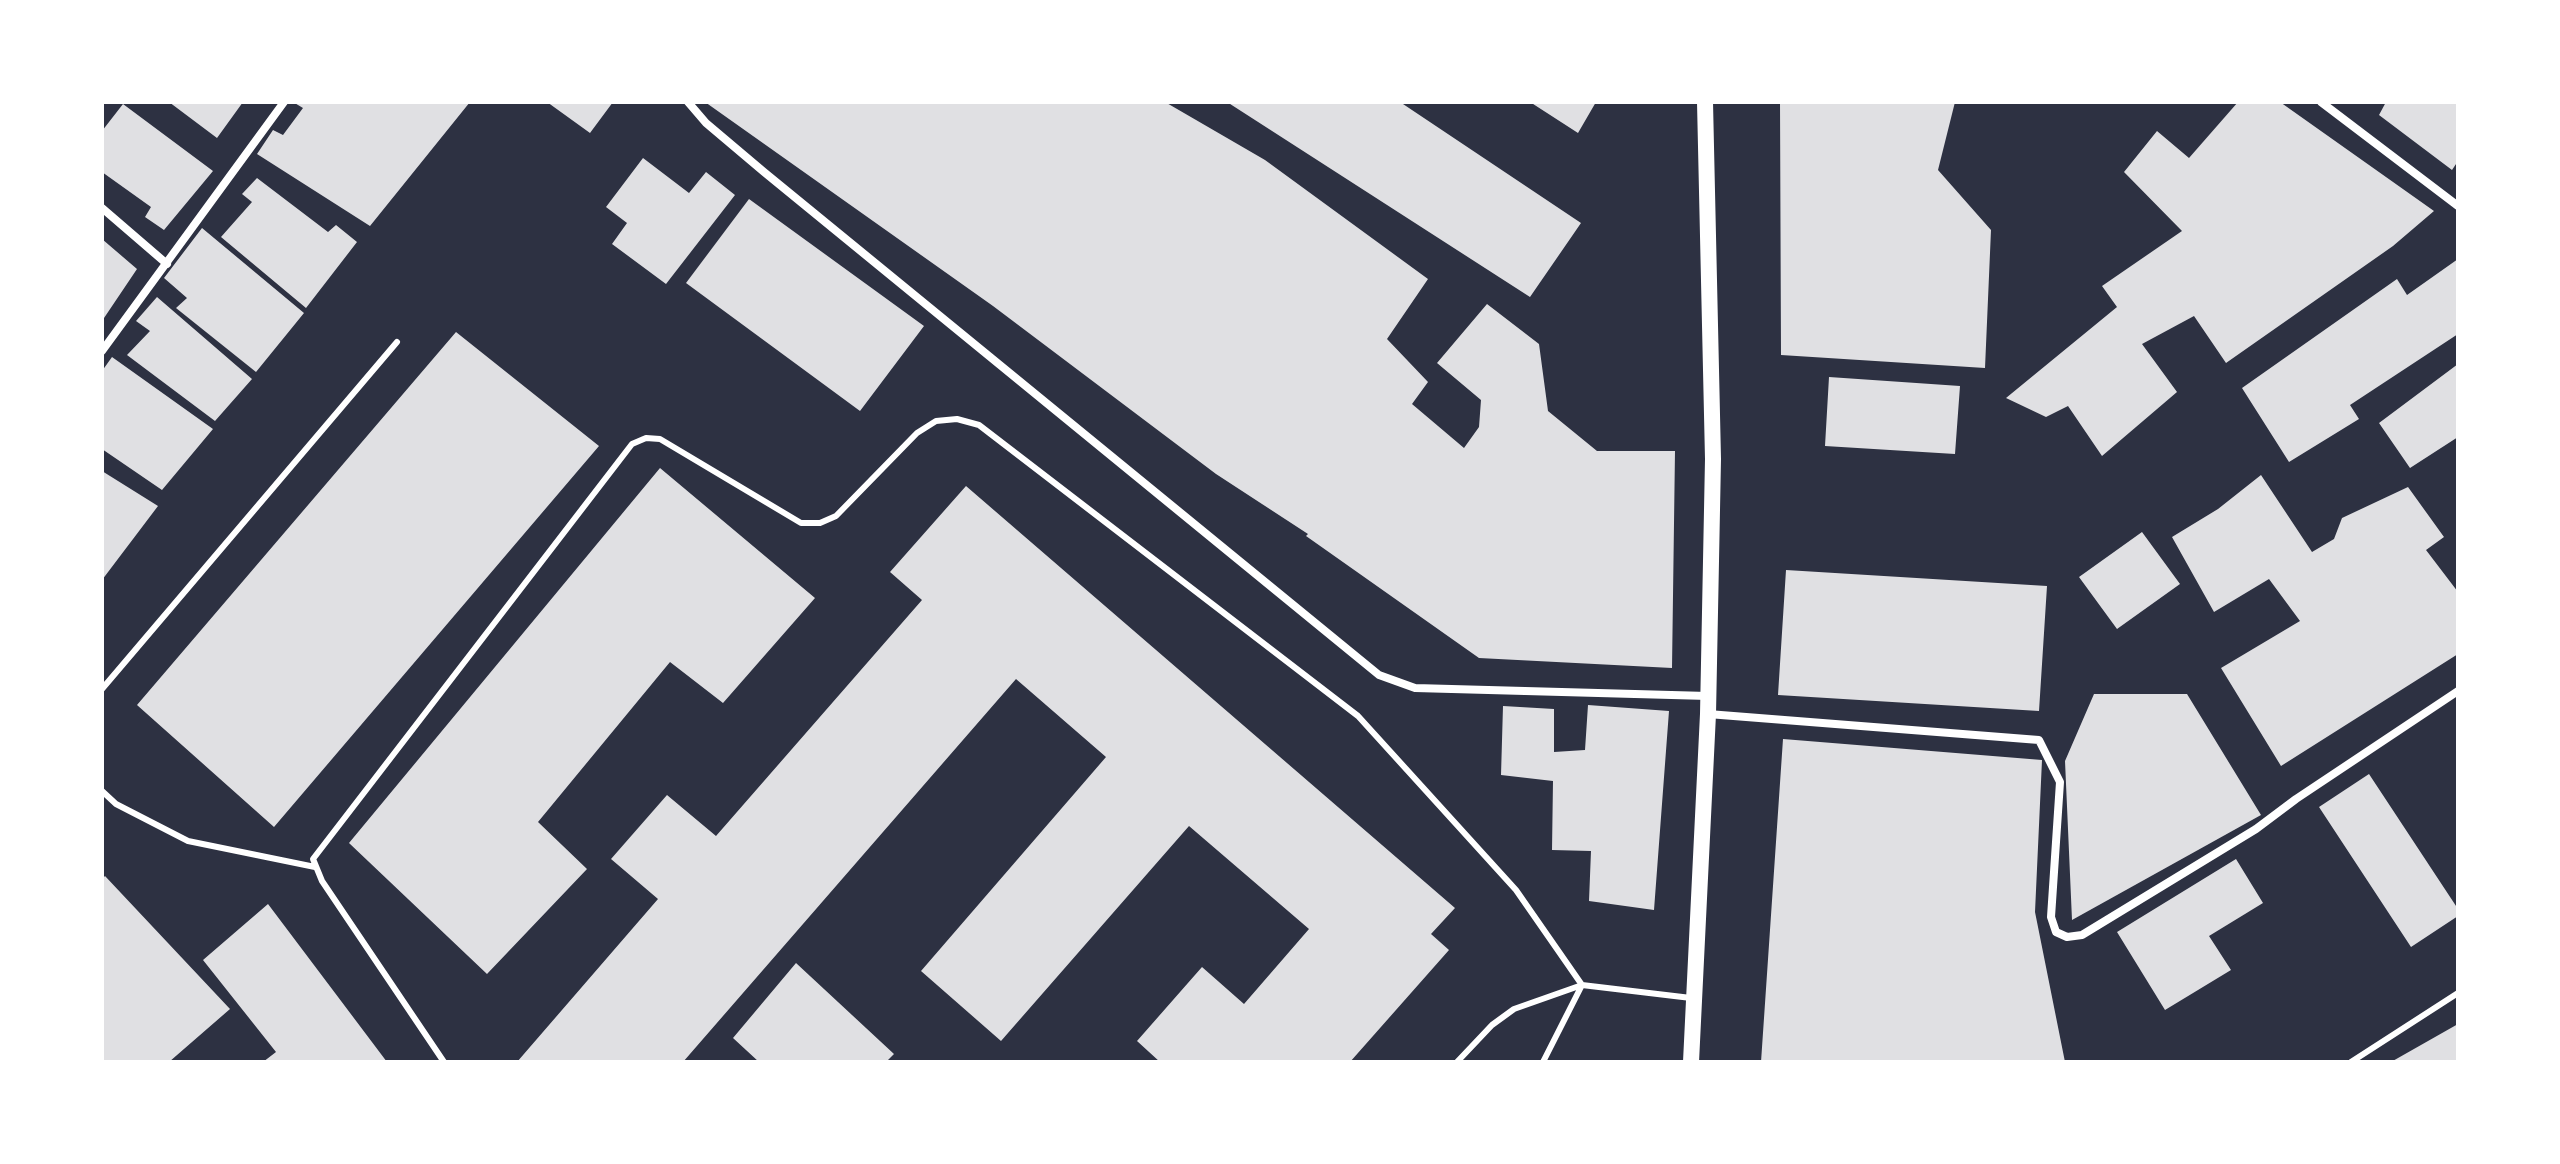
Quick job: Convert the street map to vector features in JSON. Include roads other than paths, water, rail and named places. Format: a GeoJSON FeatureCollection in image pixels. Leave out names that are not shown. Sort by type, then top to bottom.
{"type":"FeatureCollection","features":[{"type":"Feature","properties":{"kind":"main road"},"geometry":{"type":"LineString","coordinates":[[1691,1062],[1708,714],[1713,459],[1705,102]]}},
{"type":"Feature","properties":{"kind":"street"},"geometry":{"type":"LineString","coordinates":[[102,351],[284,102]]}},
{"type":"Feature","properties":{"kind":"street"},"geometry":{"type":"LineString","coordinates":[[688,102],[706,123],[764,172],[1379,675],[1415,688],[1708,696]]}},
{"type":"Feature","properties":{"kind":"street"},"geometry":{"type":"LineString","coordinates":[[2321,102],[2458,206]]}},
{"type":"Feature","properties":{"kind":"street"},"geometry":{"type":"LineString","coordinates":[[102,208],[167,264]]}},
{"type":"Feature","properties":{"kind":"street"},"geometry":{"type":"LineString","coordinates":[[1708,714],[2039,740],[2060,782],[2051,917],[2056,932],[2067,937],[2082,935],[2256,829],[2458,691]]}},
{"type":"Feature","properties":{"kind":"lane"},"geometry":{"type":"LineString","coordinates":[[102,689],[397,342]]}},
{"type":"Feature","properties":{"kind":"lane"},"geometry":{"type":"LineString","coordinates":[[444,1062],[315,867],[313,859],[632,444],[639,439],[660,439],[801,523],[820,523],[836,516],[917,433],[936,421],[957,419],[979,425],[1000,438],[1358,716],[1516,890],[1582,985]]}},
{"type":"Feature","properties":{"kind":"lane"},"geometry":{"type":"LineString","coordinates":[[102,791],[116,804],[188,841],[315,867]]}},
{"type":"Feature","properties":{"kind":"lane"},"geometry":{"type":"LineString","coordinates":[[1543,1062],[1582,985]]}},
{"type":"Feature","properties":{"kind":"lane"},"geometry":{"type":"LineString","coordinates":[[1457,1062],[1492,1025],[1514,1009],[1582,985],[1694,999]]}},
{"type":"Feature","properties":{"kind":"lane"},"geometry":{"type":"LineString","coordinates":[[2351,1062],[2458,993]]}}]}
